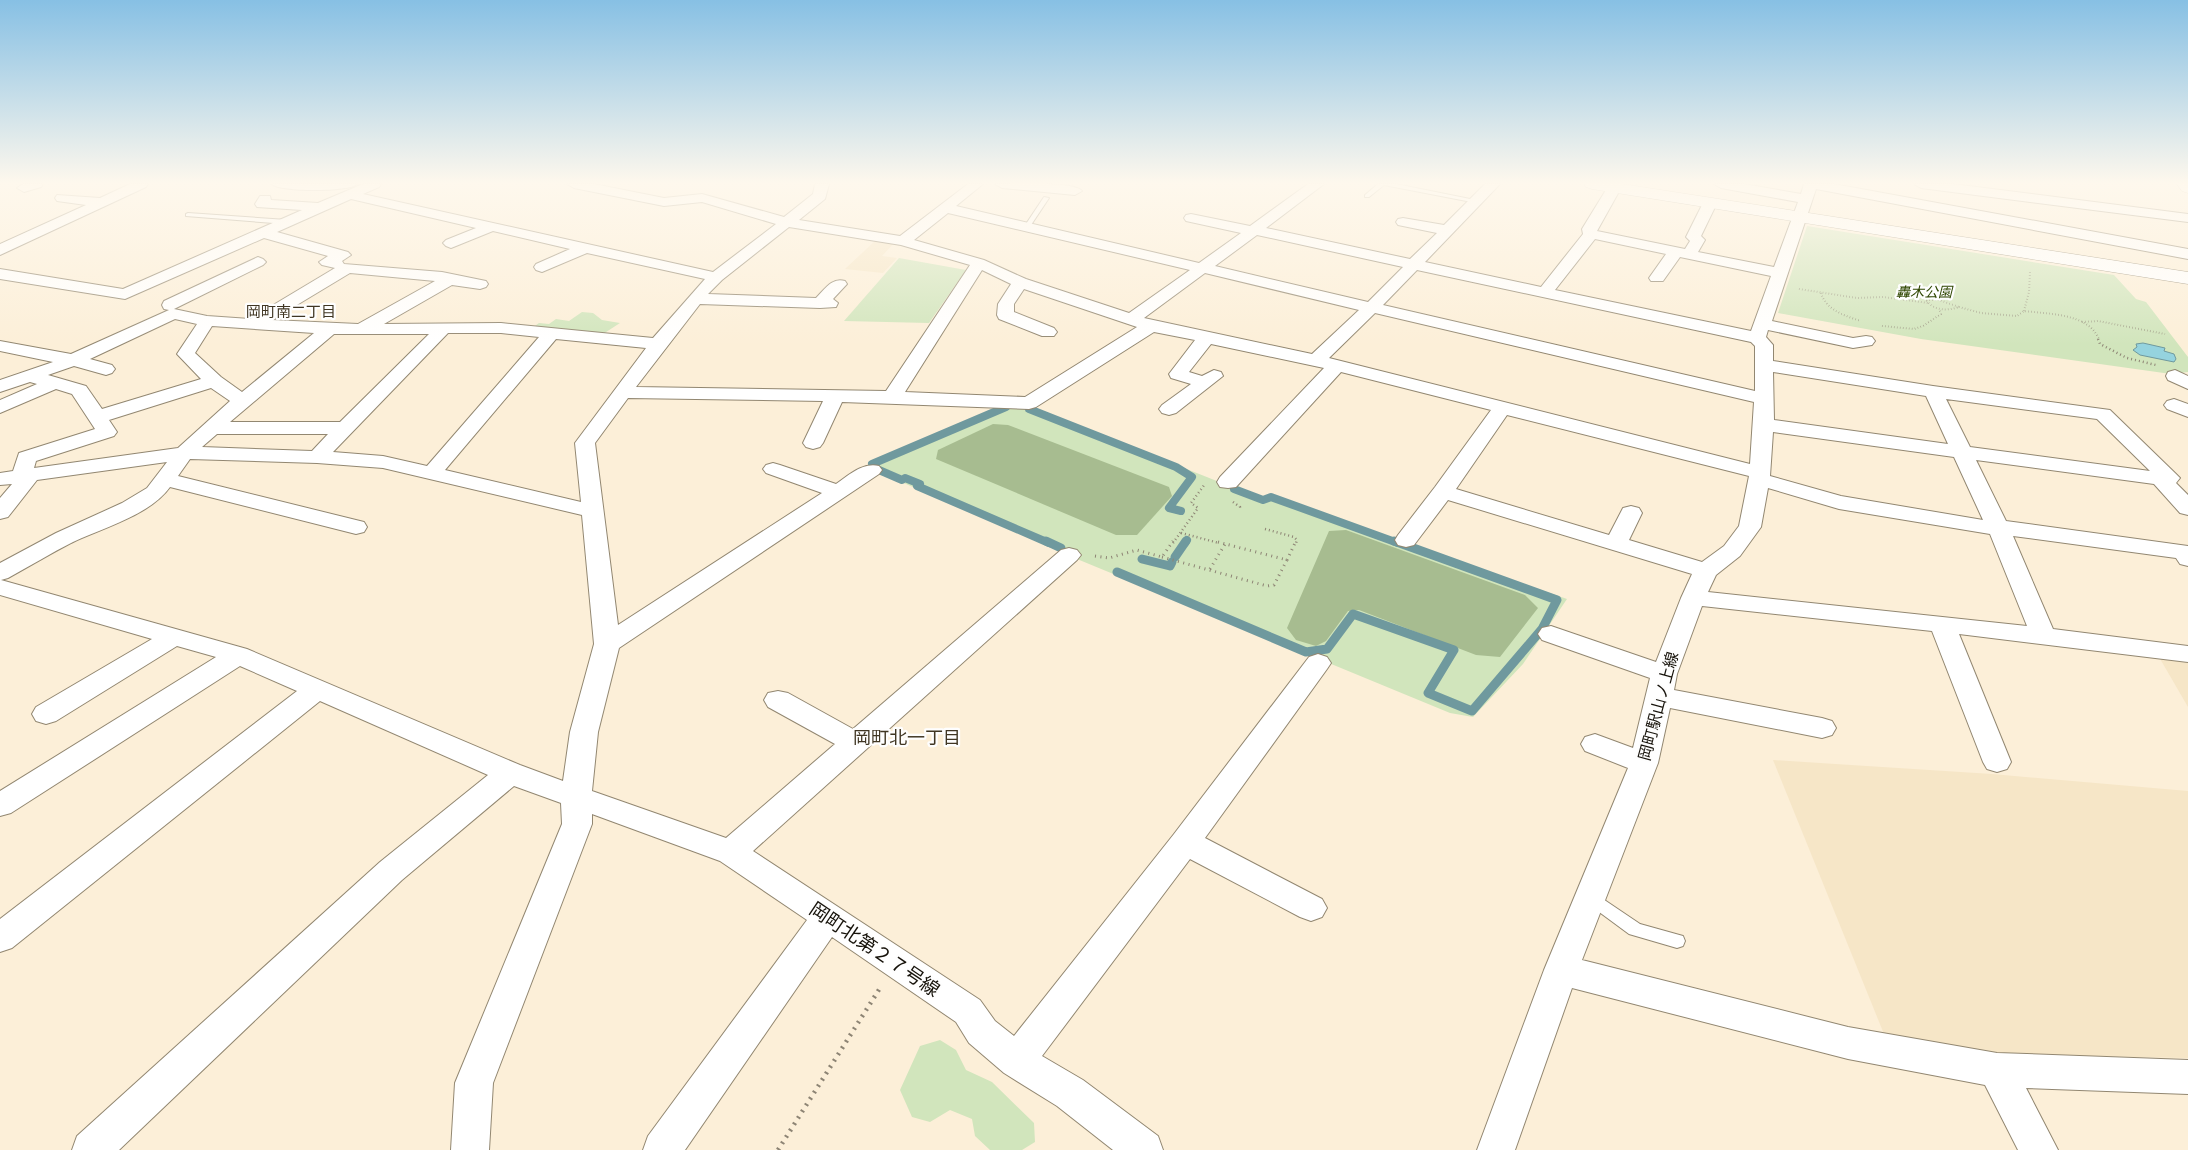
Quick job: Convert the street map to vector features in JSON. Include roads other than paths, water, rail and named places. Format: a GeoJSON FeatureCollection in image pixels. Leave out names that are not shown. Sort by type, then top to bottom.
{"type":"FeatureCollection","features":[{"type":"Feature","properties":{"kind":"street"},"geometry":{"type":"LineString","coordinates":[[0,250],[25,238]]}},
{"type":"Feature","properties":{"kind":"street"},"geometry":{"type":"LineString","coordinates":[[125,294],[252,238]]}},
{"type":"Feature","properties":{"kind":"street"},"geometry":{"type":"LineString","coordinates":[[279,238],[343,255],[327,262],[347,268],[442,277],[449,280],[480,284]]}},
{"type":"Feature","properties":{"kind":"street"},"geometry":{"type":"LineString","coordinates":[[451,243],[464,238]]}},
{"type":"Feature","properties":{"kind":"street"},"geometry":{"type":"LineString","coordinates":[[541,238],[716,277]]}},
{"type":"Feature","properties":{"kind":"street"},"geometry":{"type":"LineString","coordinates":[[470,1150],[474,1083],[577,824],[576,797],[584,732],[607,644],[585,444],[694,298],[716,277],[766,238]]}},
{"type":"Feature","properties":{"kind":"street"},"geometry":{"type":"LineString","coordinates":[[883,238],[904,241],[980,263],[1020,282],[1151,326],[1316,360],[1503,407],[1759,476],[1839,502],[1998,528],[2187,555]]}},
{"type":"Feature","properties":{"kind":"street"},"geometry":{"type":"LineString","coordinates":[[904,241],[908,238]]}},
{"type":"Feature","properties":{"kind":"street"},"geometry":{"type":"LineString","coordinates":[[1073,238],[1764,399]]}},
{"type":"Feature","properties":{"kind":"street"},"geometry":{"type":"LineString","coordinates":[[1131,320],[1243,238]]}},
{"type":"Feature","properties":{"kind":"street"},"geometry":{"type":"LineString","coordinates":[[1284,238],[1544,293],[1760,331],[1853,343],[1866,342]]}},
{"type":"Feature","properties":{"kind":"street"},"geometry":{"type":"LineString","coordinates":[[1316,360],[1372,307],[1439,238]]}},
{"type":"Feature","properties":{"kind":"street"},"geometry":{"type":"LineString","coordinates":[[1544,293],[1589,238]]}},
{"type":"Feature","properties":{"kind":"street"},"geometry":{"type":"LineString","coordinates":[[1609,238],[1682,253],[1778,279]]}},
{"type":"Feature","properties":{"kind":"street"},"geometry":{"type":"LineString","coordinates":[[1657,278],[1698,240],[1695,238]]}},
{"type":"Feature","properties":{"kind":"street"},"geometry":{"type":"LineString","coordinates":[[1760,331],[1793,238]]}},
{"type":"Feature","properties":{"kind":"street"},"geometry":{"type":"LineString","coordinates":[[2001,238],[2188,278]]}},
{"type":"Feature","properties":{"kind":"street"},"geometry":{"type":"LineString","coordinates":[[2111,238],[2188,254]]}},
{"type":"Feature","properties":{"kind":"street"},"geometry":{"type":"LineString","coordinates":[[0,239],[16,242]]}},
{"type":"Feature","properties":{"kind":"street"},"geometry":{"type":"LineString","coordinates":[[542,268],[585,248]]}},
{"type":"Feature","properties":{"kind":"street"},"geometry":{"type":"LineString","coordinates":[[0,386],[74,360],[258,262]]}},
{"type":"Feature","properties":{"kind":"street"},"geometry":{"type":"LineString","coordinates":[[892,397],[980,263]]}},
{"type":"Feature","properties":{"kind":"street"},"geometry":{"type":"LineString","coordinates":[[254,323],[347,268]]}},
{"type":"Feature","properties":{"kind":"street"},"geometry":{"type":"LineString","coordinates":[[0,274],[125,294],[207,321],[330,329],[501,328],[658,344]]}},
{"type":"Feature","properties":{"kind":"street"},"geometry":{"type":"LineString","coordinates":[[362,329],[449,280]]}},
{"type":"Feature","properties":{"kind":"street"},"geometry":{"type":"LineString","coordinates":[[1020,282],[1006,304],[1004,315],[1048,332]]}},
{"type":"Feature","properties":{"kind":"street"},"geometry":{"type":"LineString","coordinates":[[694,298],[825,303],[839,284]]}},
{"type":"Feature","properties":{"kind":"street"},"geometry":{"type":"LineString","coordinates":[[419,296],[445,300]]}},
{"type":"Feature","properties":{"kind":"street"},"geometry":{"type":"LineString","coordinates":[[207,321],[186,354],[214,381],[242,402]]}},
{"type":"Feature","properties":{"kind":"street"},"geometry":{"type":"LineString","coordinates":[[623,392],[892,397],[1029,403],[1151,326]]}},
{"type":"Feature","properties":{"kind":"street"},"geometry":{"type":"LineString","coordinates":[[317,458],[444,328]]}},
{"type":"Feature","properties":{"kind":"street"},"geometry":{"type":"LineString","coordinates":[[0,573],[64,538],[143,501],[155,493],[184,453],[330,329]]}},
{"type":"Feature","properties":{"kind":"street","name":"岡町駅山ノ上線"},"geometry":{"type":"LineString","coordinates":[[1496,1150],[1561,970],[1644,763],[1662,686],[1693,598],[1706,572],[1732,551],[1750,527],[1759,476],[1764,425],[1764,345],[1760,331]]}},
{"type":"Feature","properties":{"kind":"street"},"geometry":{"type":"LineString","coordinates":[[432,473],[551,334]]}},
{"type":"Feature","properties":{"kind":"street"},"geometry":{"type":"LineString","coordinates":[[1169,409],[1212,378],[1178,374],[1207,338]]}},
{"type":"Feature","properties":{"kind":"street"},"geometry":{"type":"LineString","coordinates":[[0,346],[74,360],[106,369]]}},
{"type":"Feature","properties":{"kind":"street"},"geometry":{"type":"LineString","coordinates":[[1228,482],[1337,365]]}},
{"type":"Feature","properties":{"kind":"street"},"geometry":{"type":"LineString","coordinates":[[1764,365],[1933,392],[2103,414],[2173,477],[2188,508]]}},
{"type":"Feature","properties":{"kind":"street"},"geometry":{"type":"LineString","coordinates":[[0,512],[27,479],[23,471],[26,457],[107,432],[79,390],[30,376]]}},
{"type":"Feature","properties":{"kind":"street"},"geometry":{"type":"LineString","coordinates":[[96,417],[214,381]]}},
{"type":"Feature","properties":{"kind":"street"},"geometry":{"type":"LineString","coordinates":[[0,407],[54,383]]}},
{"type":"Feature","properties":{"kind":"street"},"geometry":{"type":"LineString","coordinates":[[1933,392],[1998,528],[2044,636]]}},
{"type":"Feature","properties":{"kind":"street"},"geometry":{"type":"LineString","coordinates":[[814,443],[835,397]]}},
{"type":"Feature","properties":{"kind":"street"},"geometry":{"type":"LineString","coordinates":[[1406,540],[1443,492],[1503,407]]}},
{"type":"Feature","properties":{"kind":"street"},"geometry":{"type":"LineString","coordinates":[[1764,425],[1961,452],[2173,477]]}},
{"type":"Feature","properties":{"kind":"street"},"geometry":{"type":"LineString","coordinates":[[212,428],[347,428]]}},
{"type":"Feature","properties":{"kind":"street"},"geometry":{"type":"LineString","coordinates":[[0,479],[184,453],[317,458],[383,462],[592,511]]}},
{"type":"Feature","properties":{"kind":"street"},"geometry":{"type":"LineString","coordinates":[[773,469],[838,492]]}},
{"type":"Feature","properties":{"kind":"street"},"geometry":{"type":"LineString","coordinates":[[607,644],[872,470]]}},
{"type":"Feature","properties":{"kind":"street"},"geometry":{"type":"LineString","coordinates":[[166,480],[356,527]]}},
{"type":"Feature","properties":{"kind":"street"},"geometry":{"type":"LineString","coordinates":[[1443,492],[1706,572]]}},
{"type":"Feature","properties":{"kind":"street"},"geometry":{"type":"LineString","coordinates":[[1615,545],[1631,513]]}},
{"type":"Feature","properties":{"kind":"street"},"geometry":{"type":"LineString","coordinates":[[731,852],[1069,556]]}},
{"type":"Feature","properties":{"kind":"street","name":"岡町北第２７号線"},"geometry":{"type":"LineString","coordinates":[[0,587],[238,655],[510,773],[731,852],[968,1011],[982,1032],[1017,1061],[1070,1094],[1144,1150]]}},
{"type":"Feature","properties":{"kind":"street"},"geometry":{"type":"LineString","coordinates":[[1693,598],[1942,624],[2188,654]]}},
{"type":"Feature","properties":{"kind":"street"},"geometry":{"type":"LineString","coordinates":[[1942,624],[1997,762]]}},
{"type":"Feature","properties":{"kind":"street"},"geometry":{"type":"LineString","coordinates":[[1551,634],[1662,686],[1822,728]]}},
{"type":"Feature","properties":{"kind":"street"},"geometry":{"type":"LineString","coordinates":[[46,714],[173,637]]}},
{"type":"Feature","properties":{"kind":"street"},"geometry":{"type":"LineString","coordinates":[[0,804],[238,655]]}},
{"type":"Feature","properties":{"kind":"street"},"geometry":{"type":"LineString","coordinates":[[1017,1061],[1185,842],[1318,662]]}},
{"type":"Feature","properties":{"kind":"street"},"geometry":{"type":"LineString","coordinates":[[0,938],[316,690]]}},
{"type":"Feature","properties":{"kind":"street"},"geometry":{"type":"LineString","coordinates":[[778,700],[856,743]]}},
{"type":"Feature","properties":{"kind":"street"},"geometry":{"type":"LineString","coordinates":[[1595,744],[1644,763]]}},
{"type":"Feature","properties":{"kind":"street"},"geometry":{"type":"LineString","coordinates":[[90,1150],[391,871],[510,773]]}},
{"type":"Feature","properties":{"kind":"street"},"geometry":{"type":"LineString","coordinates":[[1185,842],[1311,908]]}},
{"type":"Feature","properties":{"kind":"street"},"geometry":{"type":"LineString","coordinates":[[662,1150],[828,917]]}},
{"type":"Feature","properties":{"kind":"street"},"geometry":{"type":"LineString","coordinates":[[1561,970],[1848,1043],[1997,1070],[2188,1077]]}},
{"type":"Feature","properties":{"kind":"street"},"geometry":{"type":"LineString","coordinates":[[1997,1070],[2039,1150]]}},
{"type":"Feature","properties":{"kind":"lane"},"geometry":{"type":"LineString","coordinates":[[1590,898],[1635,929],[1677,941]]}},
{"type":"Feature","properties":{"kind":"water"},"geometry":{"type":"Polygon","coordinates":[[[2143,343],[2165,348],[2164,351],[2174,354],[2176,359],[2174,362],[2140,355],[2133,350],[2137,347],[2136,344],[2143,343]]]}},
{"type":"Feature","properties":{"kind":"waterway"},"geometry":{"type":"LineString","coordinates":[[872,464],[1006,407]]}},
{"type":"Feature","properties":{"kind":"waterway"},"geometry":{"type":"LineString","coordinates":[[1029,409],[1176,467],[1192,477],[1169,508],[1181,511]]}},
{"type":"Feature","properties":{"kind":"waterway"},"geometry":{"type":"LineString","coordinates":[[872,467],[902,480],[905,478],[920,484],[917,486],[1049,543]]}},
{"type":"Feature","properties":{"kind":"waterway"},"geometry":{"type":"LineString","coordinates":[[1234,489],[1263,500],[1271,497],[1398,543]]}},
{"type":"Feature","properties":{"kind":"waterway"},"geometry":{"type":"LineString","coordinates":[[1046,541],[1061,548]]}},
{"type":"Feature","properties":{"kind":"waterway"},"geometry":{"type":"LineString","coordinates":[[1175,557],[1186,541]]}},
{"type":"Feature","properties":{"kind":"waterway"},"geometry":{"type":"LineString","coordinates":[[1117,572],[1306,652],[1327,649],[1353,614],[1454,650],[1428,693],[1472,711],[1542,629],[1557,600],[1394,541]]}},
{"type":"Feature","properties":{"kind":"waterway"},"geometry":{"type":"LineString","coordinates":[[1142,559],[1170,566],[1172,562]]}},
{"type":"Feature","properties":{"kind":"district","name":"岡町南二丁目"},"geometry":{"type":"Point","coordinates":[291,312]}},
{"type":"Feature","properties":{"kind":"district","name":"岡町北一丁目"},"geometry":{"type":"Point","coordinates":[907,738]}},
{"type":"Feature","properties":{"kind":"park label","name":"轟木公園"},"geometry":{"type":"Point","coordinates":[1924,292]}}]}
